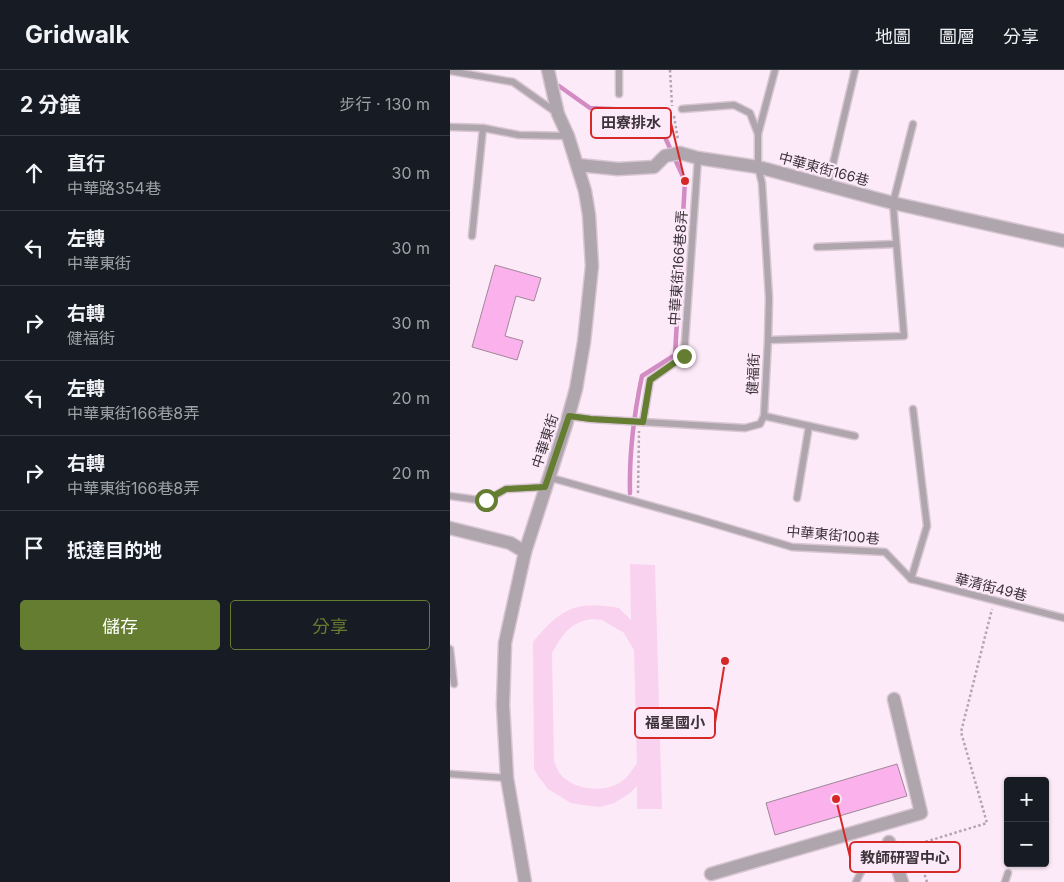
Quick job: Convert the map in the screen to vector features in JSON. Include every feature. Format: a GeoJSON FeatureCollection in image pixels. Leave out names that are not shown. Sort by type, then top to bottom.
{"type":"FeatureCollection","features":[{"type":"Feature","properties":{"kind":"street","name":"中華東街"},"geometry":{"type":"LineString","coordinates":[[525,882],[507,778],[502,705],[506,643],[524,552],[569,416],[576,389],[584,342],[592,266],[589,215],[585,191],[578,164],[558,114],[548,70]]}},
{"type":"Feature","properties":{"kind":"street","name":"中華東街166巷"},"geometry":{"type":"LineString","coordinates":[[578,164],[618,169],[654,167],[665,156],[680,153],[698,158],[758,167],[894,203],[1064,240]]}},
{"type":"Feature","properties":{"kind":"street"},"geometry":{"type":"LineString","coordinates":[[450,528],[510,543],[524,552]]}},
{"type":"Feature","properties":{"kind":"street"},"geometry":{"type":"LineString","coordinates":[[711,874],[921,813],[894,699]]}},
{"type":"Feature","properties":{"kind":"street"},"geometry":{"type":"LineString","coordinates":[[889,842],[902,882]]}},
{"type":"Feature","properties":{"kind":"lane"},"geometry":{"type":"LineString","coordinates":[[450,70],[512,82],[558,114]]}},
{"type":"Feature","properties":{"kind":"lane"},"geometry":{"type":"LineString","coordinates":[[619,70],[619,94]]}},
{"type":"Feature","properties":{"kind":"lane","name":"健福街"},"geometry":{"type":"LineString","coordinates":[[764,416],[769,298],[762,183],[758,167],[758,134],[775,70]]}},
{"type":"Feature","properties":{"kind":"lane"},"geometry":{"type":"LineString","coordinates":[[828,184],[855,70]]}},
{"type":"Feature","properties":{"kind":"lane","name":"健福街"},"geometry":{"type":"LineString","coordinates":[[682,109],[734,105],[750,113],[758,134]]}},
{"type":"Feature","properties":{"kind":"lane"},"geometry":{"type":"LineString","coordinates":[[768,340],[904,336],[894,203],[912,124]]}},
{"type":"Feature","properties":{"kind":"lane"},"geometry":{"type":"LineString","coordinates":[[450,127],[483,128],[519,135],[568,136]]}},
{"type":"Feature","properties":{"kind":"lane"},"geometry":{"type":"LineString","coordinates":[[472,236],[483,128]]}},
{"type":"Feature","properties":{"kind":"lane","name":"中華東街166巷8弄"},"geometry":{"type":"LineString","coordinates":[[642,422],[650,380],[684,356],[698,158]]}},
{"type":"Feature","properties":{"kind":"lane"},"geometry":{"type":"LineString","coordinates":[[817,247],[896,244]]}},
{"type":"Feature","properties":{"kind":"lane"},"geometry":{"type":"LineString","coordinates":[[911,579],[927,526],[912,409]]}},
{"type":"Feature","properties":{"kind":"lane"},"geometry":{"type":"LineString","coordinates":[[569,416],[745,428],[760,424],[764,416],[855,436]]}},
{"type":"Feature","properties":{"kind":"lane"},"geometry":{"type":"LineString","coordinates":[[797,498],[810,426]]}},
{"type":"Feature","properties":{"kind":"lane","name":"中華東街100巷"},"geometry":{"type":"LineString","coordinates":[[450,496],[486,500],[506,489],[547,482],[638,502],[792,547],[884,552],[911,579]]}},
{"type":"Feature","properties":{"kind":"lane","name":"華清街49巷"},"geometry":{"type":"LineString","coordinates":[[911,579],[1064,618]]}},
{"type":"Feature","properties":{"kind":"lane"},"geometry":{"type":"LineString","coordinates":[[450,649],[454,684]]}},
{"type":"Feature","properties":{"kind":"lane"},"geometry":{"type":"LineString","coordinates":[[450,774],[507,778]]}},
{"type":"Feature","properties":{"kind":"lane"},"geometry":{"type":"LineString","coordinates":[[856,882],[867,860],[889,842]]}},
{"type":"Feature","properties":{"kind":"lane"},"geometry":{"type":"LineString","coordinates":[[1005,882],[1008,873]]}},
{"type":"Feature","properties":{"kind":"path"},"geometry":{"type":"LineString","coordinates":[[638,502],[638,442],[642,422]]}},
{"type":"Feature","properties":{"kind":"path"},"geometry":{"type":"LineString","coordinates":[[927,882],[915,845],[987,823],[961,732],[994,600]]}},
{"type":"Feature","properties":{"kind":"shaded area"},"geometry":{"type":"Polygon","coordinates":[[[630,564],[655,565],[662,809],[637,809],[637,786],[629,794],[614,803],[600,807],[571,803],[548,789],[534,769],[533,642],[561,615],[580,607],[591,605],[619,608],[631,620],[630,564]],[[592,619],[573,626],[564,635],[552,653],[554,761],[559,772],[565,778],[579,786],[593,789],[607,788],[619,783],[627,777],[637,763],[634,650],[624,633],[602,620],[592,619]]]}},
{"type":"Feature","properties":{"kind":"building"},"geometry":{"type":"Polygon","coordinates":[[[495,265],[541,278],[534,301],[516,296],[505,336],[523,341],[517,360],[472,347],[495,265]]]}},
{"type":"Feature","properties":{"kind":"building"},"geometry":{"type":"Polygon","coordinates":[[[897,764],[907,796],[775,835],[766,803],[897,764]]]}},
{"type":"Feature","properties":{"kind":"waterway"},"geometry":{"type":"LineString","coordinates":[[559,86],[590,108],[653,111],[685,181],[675,355],[642,376],[633,434],[630,493]]}},
{"type":"Feature","properties":{"kind":"place","name":"田寮排水"},"geometry":{"type":"Point","coordinates":[685,181]}},
{"type":"Feature","properties":{"kind":"place","name":"福星國小"},"geometry":{"type":"Point","coordinates":[725,661]}},
{"type":"Feature","properties":{"kind":"place","name":"教師研習中心"},"geometry":{"type":"Point","coordinates":[836,799]}},
{"type":"Feature","properties":{"kind":"route"},"geometry":{"type":"LineString","coordinates":[[486,500],[506,489],[545,487],[569,416],[643,422],[650,380],[684,356]]}}]}
